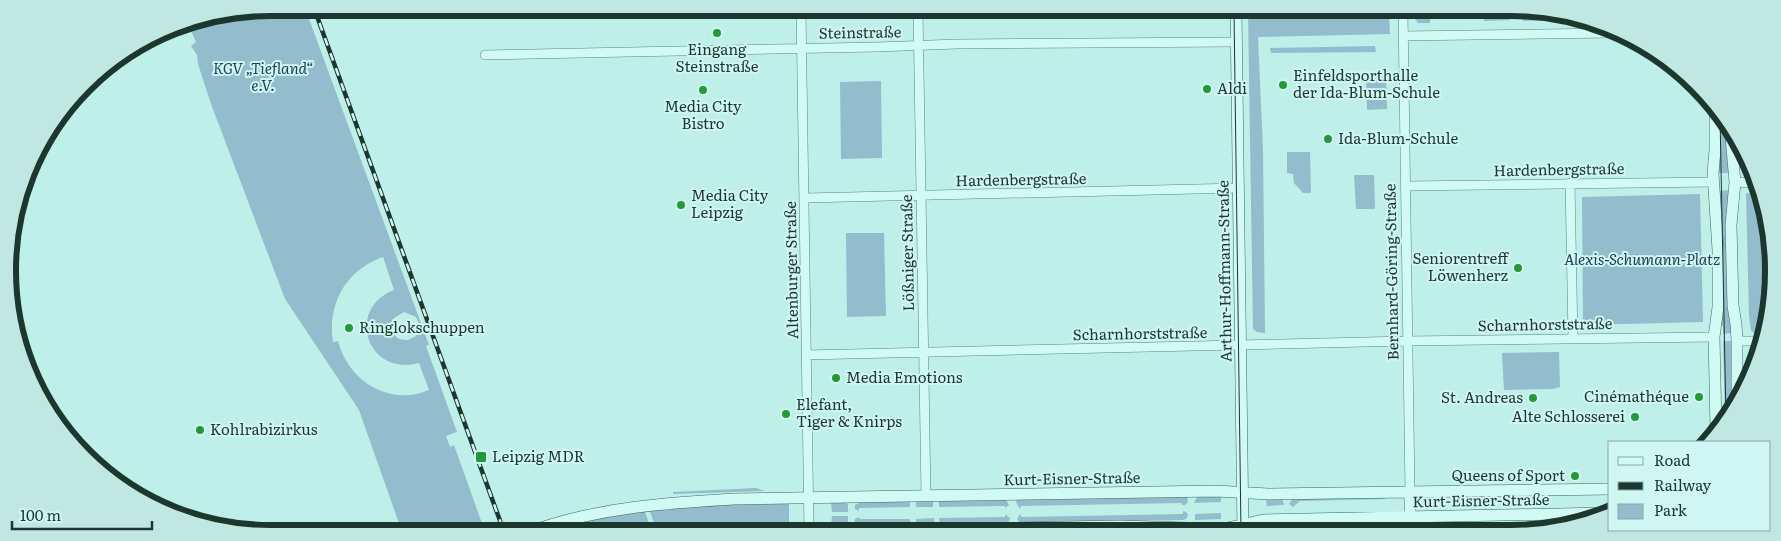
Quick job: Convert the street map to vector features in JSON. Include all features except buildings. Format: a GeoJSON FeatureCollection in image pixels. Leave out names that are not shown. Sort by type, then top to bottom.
{"type":"FeatureCollection","features":[{"type":"Feature","properties":{"kind":"main road","name":"Arthur-Hoffmann-Straße"},"geometry":{"type":"LineString","coordinates":[[1236,16],[1243,525]]}},
{"type":"Feature","properties":{"kind":"main road"},"geometry":{"type":"LineString","coordinates":[[1715,120],[1713,182],[1717,215],[1718,269],[1718,307],[1714,337],[1716,420]]}},
{"type":"Feature","properties":{"kind":"main road"},"geometry":{"type":"LineString","coordinates":[[1732,144],[1735,182],[1731,225],[1733,306],[1737,341],[1737,387]]}},
{"type":"Feature","properties":{"kind":"main road","name":"Kurt-Eisner-Straße"},"geometry":{"type":"LineString","coordinates":[[553,525],[603,512],[645,505],[725,500],[1216,491],[1268,494],[1608,489]]}},
{"type":"Feature","properties":{"kind":"main road","name":"Bernhard-Göring-Straße"},"geometry":{"type":"LineString","coordinates":[[1410,492],[1410,525]]}},
{"type":"Feature","properties":{"kind":"main road","name":"Kurt-Eisner-Straße"},"geometry":{"type":"LineString","coordinates":[[1250,525],[1263,520],[1584,513]]}},
{"type":"Feature","properties":{"kind":"street","name":"Altenburger Straße"},"geometry":{"type":"LineString","coordinates":[[801,16],[809,525]]}},
{"type":"Feature","properties":{"kind":"street","name":"Lößniger Straße"},"geometry":{"type":"LineString","coordinates":[[918,16],[922,353],[926,496]]}},
{"type":"Feature","properties":{"kind":"street","name":"Bernhard-Göring-Straße"},"geometry":{"type":"LineString","coordinates":[[1402,16],[1410,492]]}},
{"type":"Feature","properties":{"kind":"street"},"geometry":{"type":"LineString","coordinates":[[1403,36],[1600,33]]}},
{"type":"Feature","properties":{"kind":"street","name":"Steinstraße"},"geometry":{"type":"LineString","coordinates":[[485,54],[1236,42]]}},
{"type":"Feature","properties":{"kind":"street","name":"Hardenbergstraße"},"geometry":{"type":"LineString","coordinates":[[1406,186],[1713,182]]}},
{"type":"Feature","properties":{"kind":"street"},"geometry":{"type":"LineString","coordinates":[[1735,182],[1749,183]]}},
{"type":"Feature","properties":{"kind":"street"},"geometry":{"type":"LineString","coordinates":[[1570,183],[1573,338]]}},
{"type":"Feature","properties":{"kind":"street","name":"Hardenbergstraße"},"geometry":{"type":"LineString","coordinates":[[805,198],[1239,188]]}},
{"type":"Feature","properties":{"kind":"street","name":"Scharnhorststraße"},"geometry":{"type":"LineString","coordinates":[[806,355],[1407,341],[1714,337]]}},
{"type":"Feature","properties":{"kind":"street"},"geometry":{"type":"LineString","coordinates":[[1737,341],[1754,341]]}},
{"type":"Feature","properties":{"kind":"green space","name":"KGV „Tiefland“ e.V."},"geometry":{"type":"Polygon","coordinates":[[[270,16],[308,16],[429,345],[426,346],[457,432],[446,436],[450,447],[454,445],[483,525],[400,525],[359,410],[285,299],[211,104],[198,64],[197,55],[191,46],[196,42],[190,30],[221,21],[270,16]],[[383,257],[359,270],[349,280],[336,302],[332,328],[333,342],[338,341],[343,355],[351,368],[361,379],[373,387],[386,393],[400,395],[429,390],[419,363],[401,365],[386,360],[375,351],[369,339],[367,325],[370,311],[379,299],[394,290],[383,257]],[[404,312],[394,318],[392,331],[396,337],[408,340],[416,336],[419,324],[416,317],[404,312]]]}},
{"type":"Feature","properties":{"kind":"green space"},"geometry":{"type":"Polygon","coordinates":[[[1248,16],[1389,16],[1390,34],[1258,37],[1263,149],[1265,333],[1257,332],[1253,329],[1248,16]]]}},
{"type":"Feature","properties":{"kind":"green space"},"geometry":{"type":"Polygon","coordinates":[[[1415,16],[1430,16],[1430,23],[1418,23],[1415,16]]]}},
{"type":"Feature","properties":{"kind":"green space"},"geometry":{"type":"Polygon","coordinates":[[[1484,16],[1510,16],[1510,20],[1484,21],[1484,16]]]}},
{"type":"Feature","properties":{"kind":"green space"},"geometry":{"type":"Polygon","coordinates":[[[1523,17],[1550,19],[1550,20],[1523,21],[1523,17]]]}},
{"type":"Feature","properties":{"kind":"green space"},"geometry":{"type":"Polygon","coordinates":[[[1375,46],[1376,52],[1271,53],[1270,48],[1375,46]]]}},
{"type":"Feature","properties":{"kind":"green space"},"geometry":{"type":"Polygon","coordinates":[[[1386,74],[1387,109],[1367,110],[1366,75],[1386,74]]]}},
{"type":"Feature","properties":{"kind":"green space"},"geometry":{"type":"Polygon","coordinates":[[[881,81],[882,158],[841,159],[840,82],[881,81]]]}},
{"type":"Feature","properties":{"kind":"green space"},"geometry":{"type":"Polygon","coordinates":[[[1717,123],[1729,141],[1732,173],[1715,173],[1717,123]]]}},
{"type":"Feature","properties":{"kind":"green space"},"geometry":{"type":"Polygon","coordinates":[[[1287,152],[1310,152],[1311,193],[1303,193],[1294,183],[1293,174],[1287,173],[1287,152]]]}},
{"type":"Feature","properties":{"kind":"green space"},"geometry":{"type":"Polygon","coordinates":[[[1354,175],[1374,175],[1375,209],[1356,209],[1354,175]]]}},
{"type":"Feature","properties":{"kind":"green space"},"geometry":{"type":"Polygon","coordinates":[[[1732,190],[1731,333],[1723,334],[1723,326],[1720,325],[1715,191],[1732,190]]]}},
{"type":"Feature","properties":{"kind":"green space"},"geometry":{"type":"Polygon","coordinates":[[[1746,193],[1752,194],[1763,237],[1765,270],[1763,304],[1757,334],[1751,331],[1746,193]]]}},
{"type":"Feature","properties":{"kind":"green space","name":"Alexis-Schumann-Platz"},"geometry":{"type":"Polygon","coordinates":[[[1700,194],[1703,322],[1583,325],[1582,197],[1700,194]]]}},
{"type":"Feature","properties":{"kind":"green space"},"geometry":{"type":"Polygon","coordinates":[[[846,233],[884,233],[886,316],[847,317],[846,233]]]}},
{"type":"Feature","properties":{"kind":"green space"},"geometry":{"type":"Polygon","coordinates":[[[1723,341],[1731,341],[1731,350],[1733,350],[1732,397],[1725,408],[1723,341]]]}},
{"type":"Feature","properties":{"kind":"green space"},"geometry":{"type":"Polygon","coordinates":[[[1559,352],[1560,387],[1553,389],[1504,390],[1502,353],[1559,352]]]}},
{"type":"Feature","properties":{"kind":"green space"},"geometry":{"type":"Polygon","coordinates":[[[756,488],[765,491],[673,494],[673,492],[756,488]]]}},
{"type":"Feature","properties":{"kind":"green space"},"geometry":{"type":"Polygon","coordinates":[[[1187,496],[1188,502],[1185,505],[1182,505],[1182,503],[1021,506],[1020,509],[1016,502],[1017,499],[1187,496]]]}},
{"type":"Feature","properties":{"kind":"green space"},"geometry":{"type":"Polygon","coordinates":[[[1197,497],[1221,497],[1221,502],[1194,503],[1197,497]]]}},
{"type":"Feature","properties":{"kind":"green space"},"geometry":{"type":"Polygon","coordinates":[[[1385,497],[1385,499],[1300,501],[1293,507],[1289,504],[1293,498],[1385,497]]]}},
{"type":"Feature","properties":{"kind":"green space"},"geometry":{"type":"Polygon","coordinates":[[[1281,498],[1284,505],[1267,506],[1266,500],[1281,498]]]}},
{"type":"Feature","properties":{"kind":"green space"},"geometry":{"type":"Polygon","coordinates":[[[1006,500],[1009,505],[1005,508],[1005,506],[939,507],[939,501],[1006,500]]]}},
{"type":"Feature","properties":{"kind":"green space"},"geometry":{"type":"Polygon","coordinates":[[[910,501],[910,507],[859,508],[859,511],[855,509],[855,505],[861,502],[910,501]]]}},
{"type":"Feature","properties":{"kind":"green space"},"geometry":{"type":"Polygon","coordinates":[[[916,501],[933,501],[933,507],[916,507],[916,501]]]}},
{"type":"Feature","properties":{"kind":"green space"},"geometry":{"type":"Polygon","coordinates":[[[789,503],[789,523],[655,525],[649,509],[695,505],[789,503]]]}},
{"type":"Feature","properties":{"kind":"green space"},"geometry":{"type":"Polygon","coordinates":[[[831,503],[847,503],[848,512],[832,512],[831,503]]]}},
{"type":"Feature","properties":{"kind":"green space"},"geometry":{"type":"Polygon","coordinates":[[[644,509],[650,525],[571,525],[644,509]]]}},
{"type":"Feature","properties":{"kind":"green space"},"geometry":{"type":"Polygon","coordinates":[[[1183,511],[1188,515],[1183,520],[1020,523],[1017,519],[1020,514],[1022,517],[1183,514],[1183,511]]]}},
{"type":"Feature","properties":{"kind":"green space"},"geometry":{"type":"Polygon","coordinates":[[[1221,513],[1221,519],[1195,520],[1195,514],[1221,513]]]}},
{"type":"Feature","properties":{"kind":"green space"},"geometry":{"type":"Polygon","coordinates":[[[1005,514],[1010,518],[1008,523],[940,525],[939,518],[1005,517],[1005,514]]]}},
{"type":"Feature","properties":{"kind":"green space"},"geometry":{"type":"Polygon","coordinates":[[[832,516],[848,516],[848,522],[844,525],[831,525],[832,516]]]}},
{"type":"Feature","properties":{"kind":"green space"},"geometry":{"type":"Polygon","coordinates":[[[859,517],[860,519],[910,519],[911,525],[854,525],[855,519],[859,517]]]}},
{"type":"Feature","properties":{"kind":"green space"},"geometry":{"type":"Polygon","coordinates":[[[934,518],[934,525],[916,525],[916,519],[934,518]]]}},
{"type":"Feature","properties":{"kind":"tram line"},"geometry":{"type":"LineString","coordinates":[[1234,16],[1241,525]]}},
{"type":"Feature","properties":{"kind":"tram line"},"geometry":{"type":"LineString","coordinates":[[1720,127],[1726,406]]}},
{"type":"Feature","properties":{"kind":"railway"},"geometry":{"type":"LineString","coordinates":[[317,16],[502,525]]}},
{"type":"Feature","properties":{"kind":"place","name":"Eingang Steinstraße"},"geometry":{"type":"Point","coordinates":[717,33]}},
{"type":"Feature","properties":{"kind":"place","name":"Einfeldsporthalle der Ida-Blum-Schule"},"geometry":{"type":"Point","coordinates":[1283,85]}},
{"type":"Feature","properties":{"kind":"place","name":"Aldi"},"geometry":{"type":"Point","coordinates":[1207,89]}},
{"type":"Feature","properties":{"kind":"place","name":"Media City Bistro"},"geometry":{"type":"Point","coordinates":[703,90]}},
{"type":"Feature","properties":{"kind":"place","name":"Ida-Blum-Schule"},"geometry":{"type":"Point","coordinates":[1328,139]}},
{"type":"Feature","properties":{"kind":"place","name":"Media City Leipzig"},"geometry":{"type":"Point","coordinates":[681,205]}},
{"type":"Feature","properties":{"kind":"place","name":"Seniorentreff Löwenherz"},"geometry":{"type":"Point","coordinates":[1518,268]}},
{"type":"Feature","properties":{"kind":"place","name":"Ringlokschuppen"},"geometry":{"type":"Point","coordinates":[349,328]}},
{"type":"Feature","properties":{"kind":"place","name":"Media Emotions"},"geometry":{"type":"Point","coordinates":[836,378]}},
{"type":"Feature","properties":{"kind":"place","name":"Cinémathéque"},"geometry":{"type":"Point","coordinates":[1699,397]}},
{"type":"Feature","properties":{"kind":"place","name":"St. Andreas"},"geometry":{"type":"Point","coordinates":[1533,398]}},
{"type":"Feature","properties":{"kind":"place","name":"Elefant, Tiger & Knirps"},"geometry":{"type":"Point","coordinates":[786,414]}},
{"type":"Feature","properties":{"kind":"place","name":"Alte Schlosserei"},"geometry":{"type":"Point","coordinates":[1635,417]}},
{"type":"Feature","properties":{"kind":"place","name":"Kohlrabizirkus"},"geometry":{"type":"Point","coordinates":[200,430]}},
{"type":"Feature","properties":{"kind":"place","name":"Leipzig MDR"},"geometry":{"type":"Point","coordinates":[481,457]}},
{"type":"Feature","properties":{"kind":"place","name":"Queens of Sport"},"geometry":{"type":"Point","coordinates":[1575,476]}}]}
